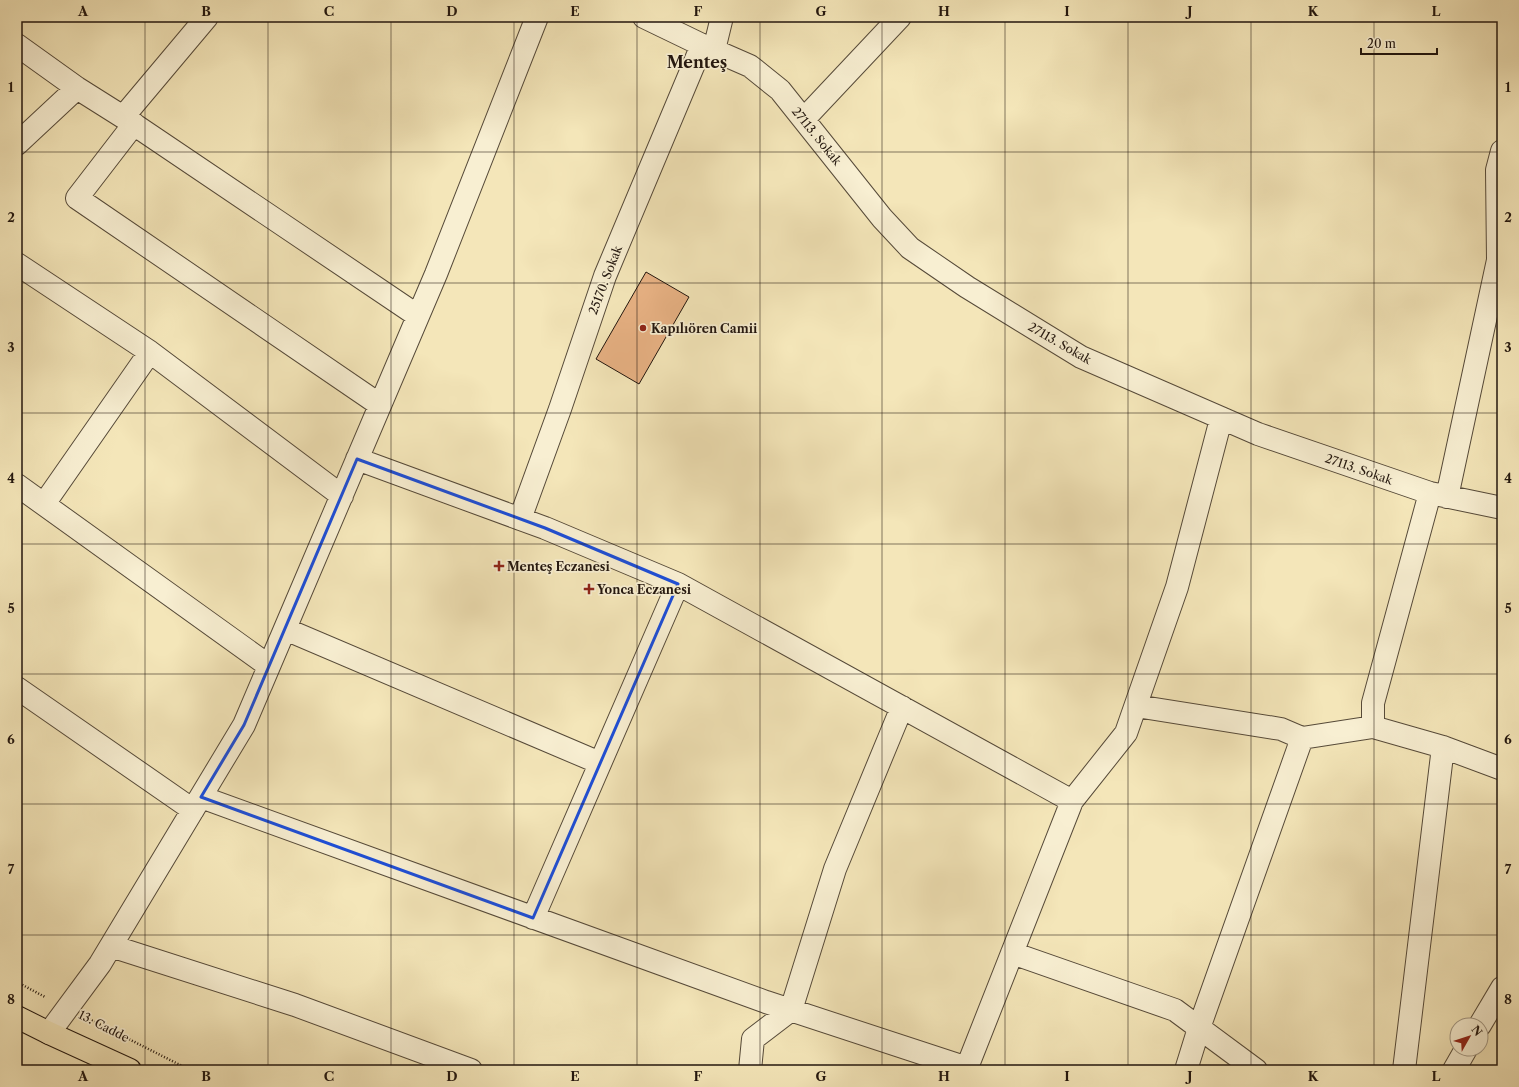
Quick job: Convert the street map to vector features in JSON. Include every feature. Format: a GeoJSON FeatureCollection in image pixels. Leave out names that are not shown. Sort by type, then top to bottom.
{"type":"FeatureCollection","features":[{"type":"Feature","properties":{"kind":"main road"},"geometry":{"type":"LineString","coordinates":[[17,1016],[49,1033],[130,1070]]}},
{"type":"Feature","properties":{"kind":"street"},"geometry":{"type":"LineString","coordinates":[[207,17],[128,120],[77,198],[380,405]]}},
{"type":"Feature","properties":{"kind":"street"},"geometry":{"type":"LineString","coordinates":[[49,1033],[100,964],[244,726],[436,274],[537,17]]}},
{"type":"Feature","properties":{"kind":"street","name":"27113. Sokak"},"geometry":{"type":"LineString","coordinates":[[644,17],[708,48],[750,66],[780,90],[882,218],[910,248],[967,287],[1081,357],[1258,434],[1439,495],[1502,508]]}},
{"type":"Feature","properties":{"kind":"street","name":"25170. Sokak"},"geometry":{"type":"LineString","coordinates":[[520,519],[560,409],[605,276],[722,17]]}},
{"type":"Feature","properties":{"kind":"street"},"geometry":{"type":"LineString","coordinates":[[804,119],[900,17]]}},
{"type":"Feature","properties":{"kind":"street"},"geometry":{"type":"LineString","coordinates":[[17,45],[77,88],[128,120],[418,316]]}},
{"type":"Feature","properties":{"kind":"street"},"geometry":{"type":"LineString","coordinates":[[17,144],[77,88]]}},
{"type":"Feature","properties":{"kind":"street"},"geometry":{"type":"LineString","coordinates":[[1373,727],[1373,703],[1439,495],[1498,260],[1497,170],[1502,151]]}},
{"type":"Feature","properties":{"kind":"street"},"geometry":{"type":"LineString","coordinates":[[17,264],[150,352],[342,496]]}},
{"type":"Feature","properties":{"kind":"street"},"geometry":{"type":"LineString","coordinates":[[44,504],[150,352]]}},
{"type":"Feature","properties":{"kind":"street"},"geometry":{"type":"LineString","coordinates":[[17,688],[197,804],[533,918],[791,1010],[966,1069],[1072,801],[1126,733],[1177,587],[1221,419]]}},
{"type":"Feature","properties":{"kind":"street"},"geometry":{"type":"LineString","coordinates":[[357,459],[545,528],[678,584],[1072,801]]}},
{"type":"Feature","properties":{"kind":"street"},"geometry":{"type":"LineString","coordinates":[[17,485],[269,666]]}},
{"type":"Feature","properties":{"kind":"street"},"geometry":{"type":"LineString","coordinates":[[533,918],[678,584]]}},
{"type":"Feature","properties":{"kind":"street"},"geometry":{"type":"LineString","coordinates":[[285,629],[600,763]]}},
{"type":"Feature","properties":{"kind":"street"},"geometry":{"type":"LineString","coordinates":[[1136,706],[1281,729],[1302,738],[1373,727],[1443,747],[1502,769]]}},
{"type":"Feature","properties":{"kind":"street"},"geometry":{"type":"LineString","coordinates":[[750,1070],[753,1039],[791,1010],[835,869],[902,707]]}},
{"type":"Feature","properties":{"kind":"street"},"geometry":{"type":"LineString","coordinates":[[1186,1070],[1199,1028],[1302,738]]}},
{"type":"Feature","properties":{"kind":"street"},"geometry":{"type":"LineString","coordinates":[[1404,1070],[1443,747]]}},
{"type":"Feature","properties":{"kind":"street"},"geometry":{"type":"LineString","coordinates":[[111,946],[295,1005],[471,1070]]}},
{"type":"Feature","properties":{"kind":"street"},"geometry":{"type":"LineString","coordinates":[[1012,953],[1175,1010],[1256,1070]]}},
{"type":"Feature","properties":{"kind":"street"},"geometry":{"type":"LineString","coordinates":[[1485,1017],[1502,988]]}},
{"type":"Feature","properties":{"kind":"street"},"geometry":{"type":"LineString","coordinates":[[1454,1070],[1461,1057]]}},
{"type":"Feature","properties":{"kind":"path","name":"13. Cadde"},"geometry":{"type":"LineString","coordinates":[[17,982],[190,1070]]}},
{"type":"Feature","properties":{"kind":"highlighted area"},"geometry":{"type":"Polygon","coordinates":[[[357,459],[545,528],[678,584],[533,918],[201,797],[244,725],[357,459]]]}},
{"type":"Feature","properties":{"kind":"building","name":"Kapılıören Camii"},"geometry":{"type":"Polygon","coordinates":[[[646,272],[689,297],[639,384],[596,359],[646,272]]]}},
{"type":"Feature","properties":{"kind":"place","name":"Kapılıören Camii"},"geometry":{"type":"Point","coordinates":[643,328]}},
{"type":"Feature","properties":{"kind":"place","name":"Menteş Eczanesi"},"geometry":{"type":"Point","coordinates":[499,566]}},
{"type":"Feature","properties":{"kind":"place","name":"Yonca Eczanesi"},"geometry":{"type":"Point","coordinates":[589,589]}},
{"type":"Feature","properties":{"kind":"district","name":"Menteş"},"geometry":{"type":"Point","coordinates":[697,62]}}]}
